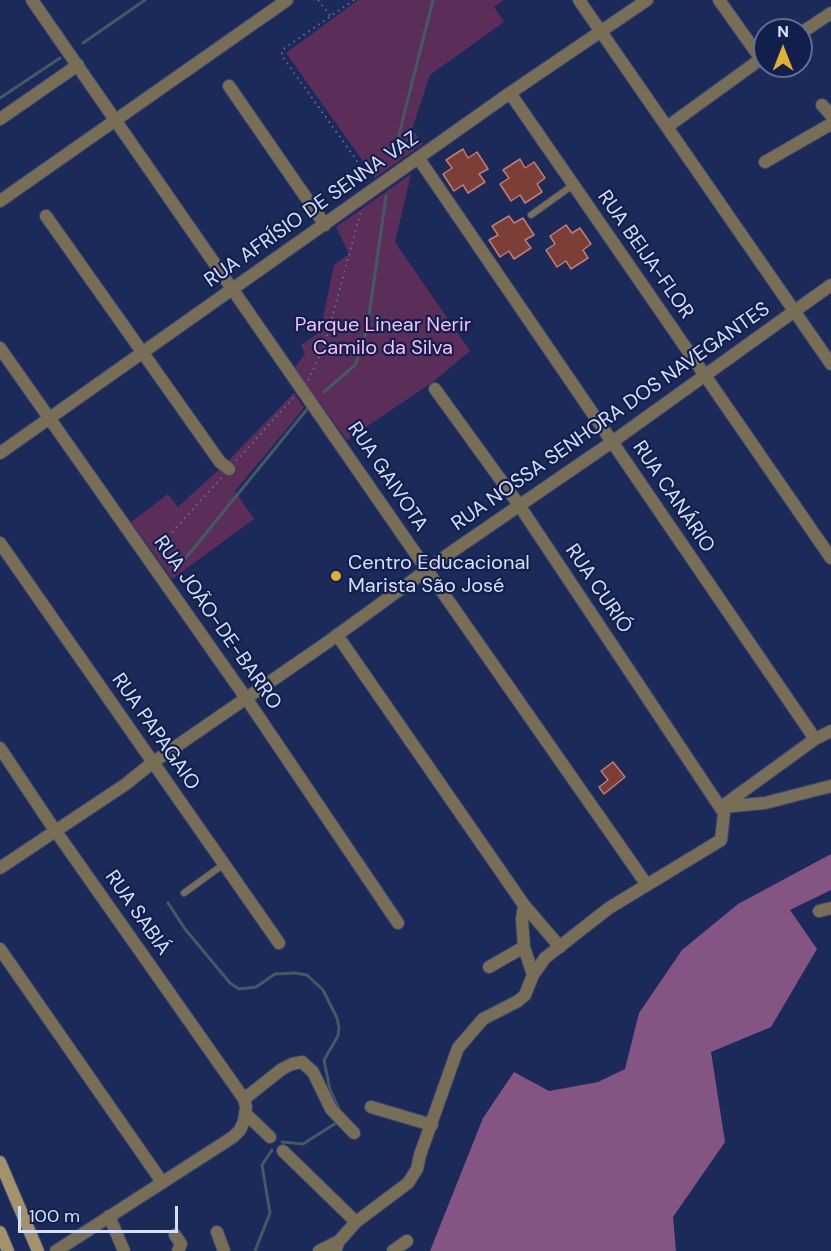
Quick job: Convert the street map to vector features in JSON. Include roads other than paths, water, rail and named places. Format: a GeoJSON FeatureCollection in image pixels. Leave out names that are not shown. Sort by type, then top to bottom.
{"type":"FeatureCollection","features":[{"type":"Feature","properties":{"kind":"main road"},"geometry":{"type":"LineString","coordinates":[[0,1162],[38,1251]]}},
{"type":"Feature","properties":{"kind":"main road"},"geometry":{"type":"LineString","coordinates":[[0,1232],[8,1251]]}},
{"type":"Feature","properties":{"kind":"street","name":"RUA GAIVOTA"},"geometry":{"type":"LineString","coordinates":[[32,0],[647,885]]}},
{"type":"Feature","properties":{"kind":"street"},"geometry":{"type":"LineString","coordinates":[[0,201],[287,0]]}},
{"type":"Feature","properties":{"kind":"street"},"geometry":{"type":"LineString","coordinates":[[579,0],[831,364]]}},
{"type":"Feature","properties":{"kind":"street","name":"RUA AFRÍSIO DE SENNA VAZ"},"geometry":{"type":"LineString","coordinates":[[0,453],[510,93],[647,0]]}},
{"type":"Feature","properties":{"kind":"street"},"geometry":{"type":"LineString","coordinates":[[719,0],[753,44]]}},
{"type":"Feature","properties":{"kind":"street"},"geometry":{"type":"LineString","coordinates":[[813,25],[831,13]]}},
{"type":"Feature","properties":{"kind":"street"},"geometry":{"type":"LineString","coordinates":[[667,127],[753,64]]}},
{"type":"Feature","properties":{"kind":"street"},"geometry":{"type":"LineString","coordinates":[[0,119],[78,65]]}},
{"type":"Feature","properties":{"kind":"street"},"geometry":{"type":"LineString","coordinates":[[229,86],[325,225]]}},
{"type":"Feature","properties":{"kind":"street","name":"RUA BEIJA-FLOR"},"geometry":{"type":"LineString","coordinates":[[510,93],[831,558]]}},
{"type":"Feature","properties":{"kind":"street"},"geometry":{"type":"LineString","coordinates":[[822,105],[831,115]]}},
{"type":"Feature","properties":{"kind":"street"},"geometry":{"type":"LineString","coordinates":[[765,162],[831,124]]}},
{"type":"Feature","properties":{"kind":"street","name":"RUA CANÁRIO"},"geometry":{"type":"LineString","coordinates":[[419,159],[815,739]]}},
{"type":"Feature","properties":{"kind":"street"},"geometry":{"type":"LineString","coordinates":[[46,216],[224,466]]}},
{"type":"Feature","properties":{"kind":"street","name":"RUA NOSSA SENHORA DOS NAVEGANTES"},"geometry":{"type":"LineString","coordinates":[[0,868],[126,784],[152,763],[612,442],[831,285]]}},
{"type":"Feature","properties":{"kind":"street","name":"RUA JOÃO-DE-BARRO"},"geometry":{"type":"LineString","coordinates":[[0,348],[246,698],[398,923]]}},
{"type":"Feature","properties":{"kind":"street","name":"RUA CURIÓ"},"geometry":{"type":"LineString","coordinates":[[435,389],[519,506],[723,810]]}},
{"type":"Feature","properties":{"kind":"street","name":"RUA PAPAGAIO"},"geometry":{"type":"LineString","coordinates":[[0,543],[279,943]]}},
{"type":"Feature","properties":{"kind":"street"},"geometry":{"type":"LineString","coordinates":[[337,635],[524,905],[560,947]]}},
{"type":"Feature","properties":{"kind":"street"},"geometry":{"type":"LineString","coordinates":[[320,1251],[337,1246],[356,1222],[408,1183],[417,1169],[458,1048],[483,1019],[525,995],[533,975],[545,958],[609,908],[721,840],[723,810],[815,739],[831,731]]}},
{"type":"Feature","properties":{"kind":"street","name":"RUA SABIÁ"},"geometry":{"type":"LineString","coordinates":[[0,748],[244,1099]]}},
{"type":"Feature","properties":{"kind":"street"},"geometry":{"type":"LineString","coordinates":[[723,810],[765,803],[831,786]]}},
{"type":"Feature","properties":{"kind":"street"},"geometry":{"type":"LineString","coordinates":[[524,905],[522,919],[524,947],[533,975]]}},
{"type":"Feature","properties":{"kind":"street"},"geometry":{"type":"LineString","coordinates":[[489,967],[524,947]]}},
{"type":"Feature","properties":{"kind":"street"},"geometry":{"type":"LineString","coordinates":[[0,949],[162,1182]]}},
{"type":"Feature","properties":{"kind":"street"},"geometry":{"type":"LineString","coordinates":[[56,1251],[233,1137],[240,1130],[246,1114],[244,1099],[282,1069],[292,1064],[302,1062],[313,1072],[331,1109],[354,1133]]}},
{"type":"Feature","properties":{"kind":"street"},"geometry":{"type":"LineString","coordinates":[[372,1107],[432,1125]]}},
{"type":"Feature","properties":{"kind":"street"},"geometry":{"type":"LineString","coordinates":[[246,1114],[270,1137]]}},
{"type":"Feature","properties":{"kind":"street"},"geometry":{"type":"LineString","coordinates":[[283,1151],[356,1222]]}},
{"type":"Feature","properties":{"kind":"street"},"geometry":{"type":"LineString","coordinates":[[109,1216],[124,1251]]}},
{"type":"Feature","properties":{"kind":"street"},"geometry":{"type":"LineString","coordinates":[[217,1232],[224,1251]]}},
{"type":"Feature","properties":{"kind":"street"},"geometry":{"type":"LineString","coordinates":[[175,1235],[181,1244],[178,1251]]}},
{"type":"Feature","properties":{"kind":"street"},"geometry":{"type":"LineString","coordinates":[[393,1251],[406,1241]]}},
{"type":"Feature","properties":{"kind":"lane"},"geometry":{"type":"LineString","coordinates":[[531,215],[573,185]]}},
{"type":"Feature","properties":{"kind":"lane"},"geometry":{"type":"LineString","coordinates":[[184,893],[224,864]]}},
{"type":"Feature","properties":{"kind":"waterway"},"geometry":{"type":"LineString","coordinates":[[83,43],[145,0]]}},
{"type":"Feature","properties":{"kind":"waterway"},"geometry":{"type":"LineString","coordinates":[[395,150],[433,0]]}},
{"type":"Feature","properties":{"kind":"waterway"},"geometry":{"type":"LineString","coordinates":[[0,98],[60,58]]}},
{"type":"Feature","properties":{"kind":"waterway"},"geometry":{"type":"LineString","coordinates":[[324,392],[356,364],[367,330],[386,196]]}},
{"type":"Feature","properties":{"kind":"waterway"},"geometry":{"type":"LineString","coordinates":[[180,565],[308,408]]}},
{"type":"Feature","properties":{"kind":"waterway"},"geometry":{"type":"LineString","coordinates":[[168,903],[185,929],[230,983],[239,989],[256,987],[275,974],[295,973],[307,975],[323,990],[337,1018],[339,1028],[338,1036],[324,1060],[330,1090],[339,1109]]}},
{"type":"Feature","properties":{"kind":"waterway"},"geometry":{"type":"LineString","coordinates":[[282,1142],[303,1144],[336,1123]]}},
{"type":"Feature","properties":{"kind":"waterway"},"geometry":{"type":"LineString","coordinates":[[255,1251],[270,1213],[262,1165],[272,1150]]}},
{"type":"Feature","properties":{"kind":"place","name":"Centro Educacional Marista São José"},"geometry":{"type":"Point","coordinates":[336,576]}},
{"type":"Feature","properties":{"kind":"park label","name":"Parque Linear Nerir Camilo da Silva"},"geometry":{"type":"Point","coordinates":[383,338]}}]}
